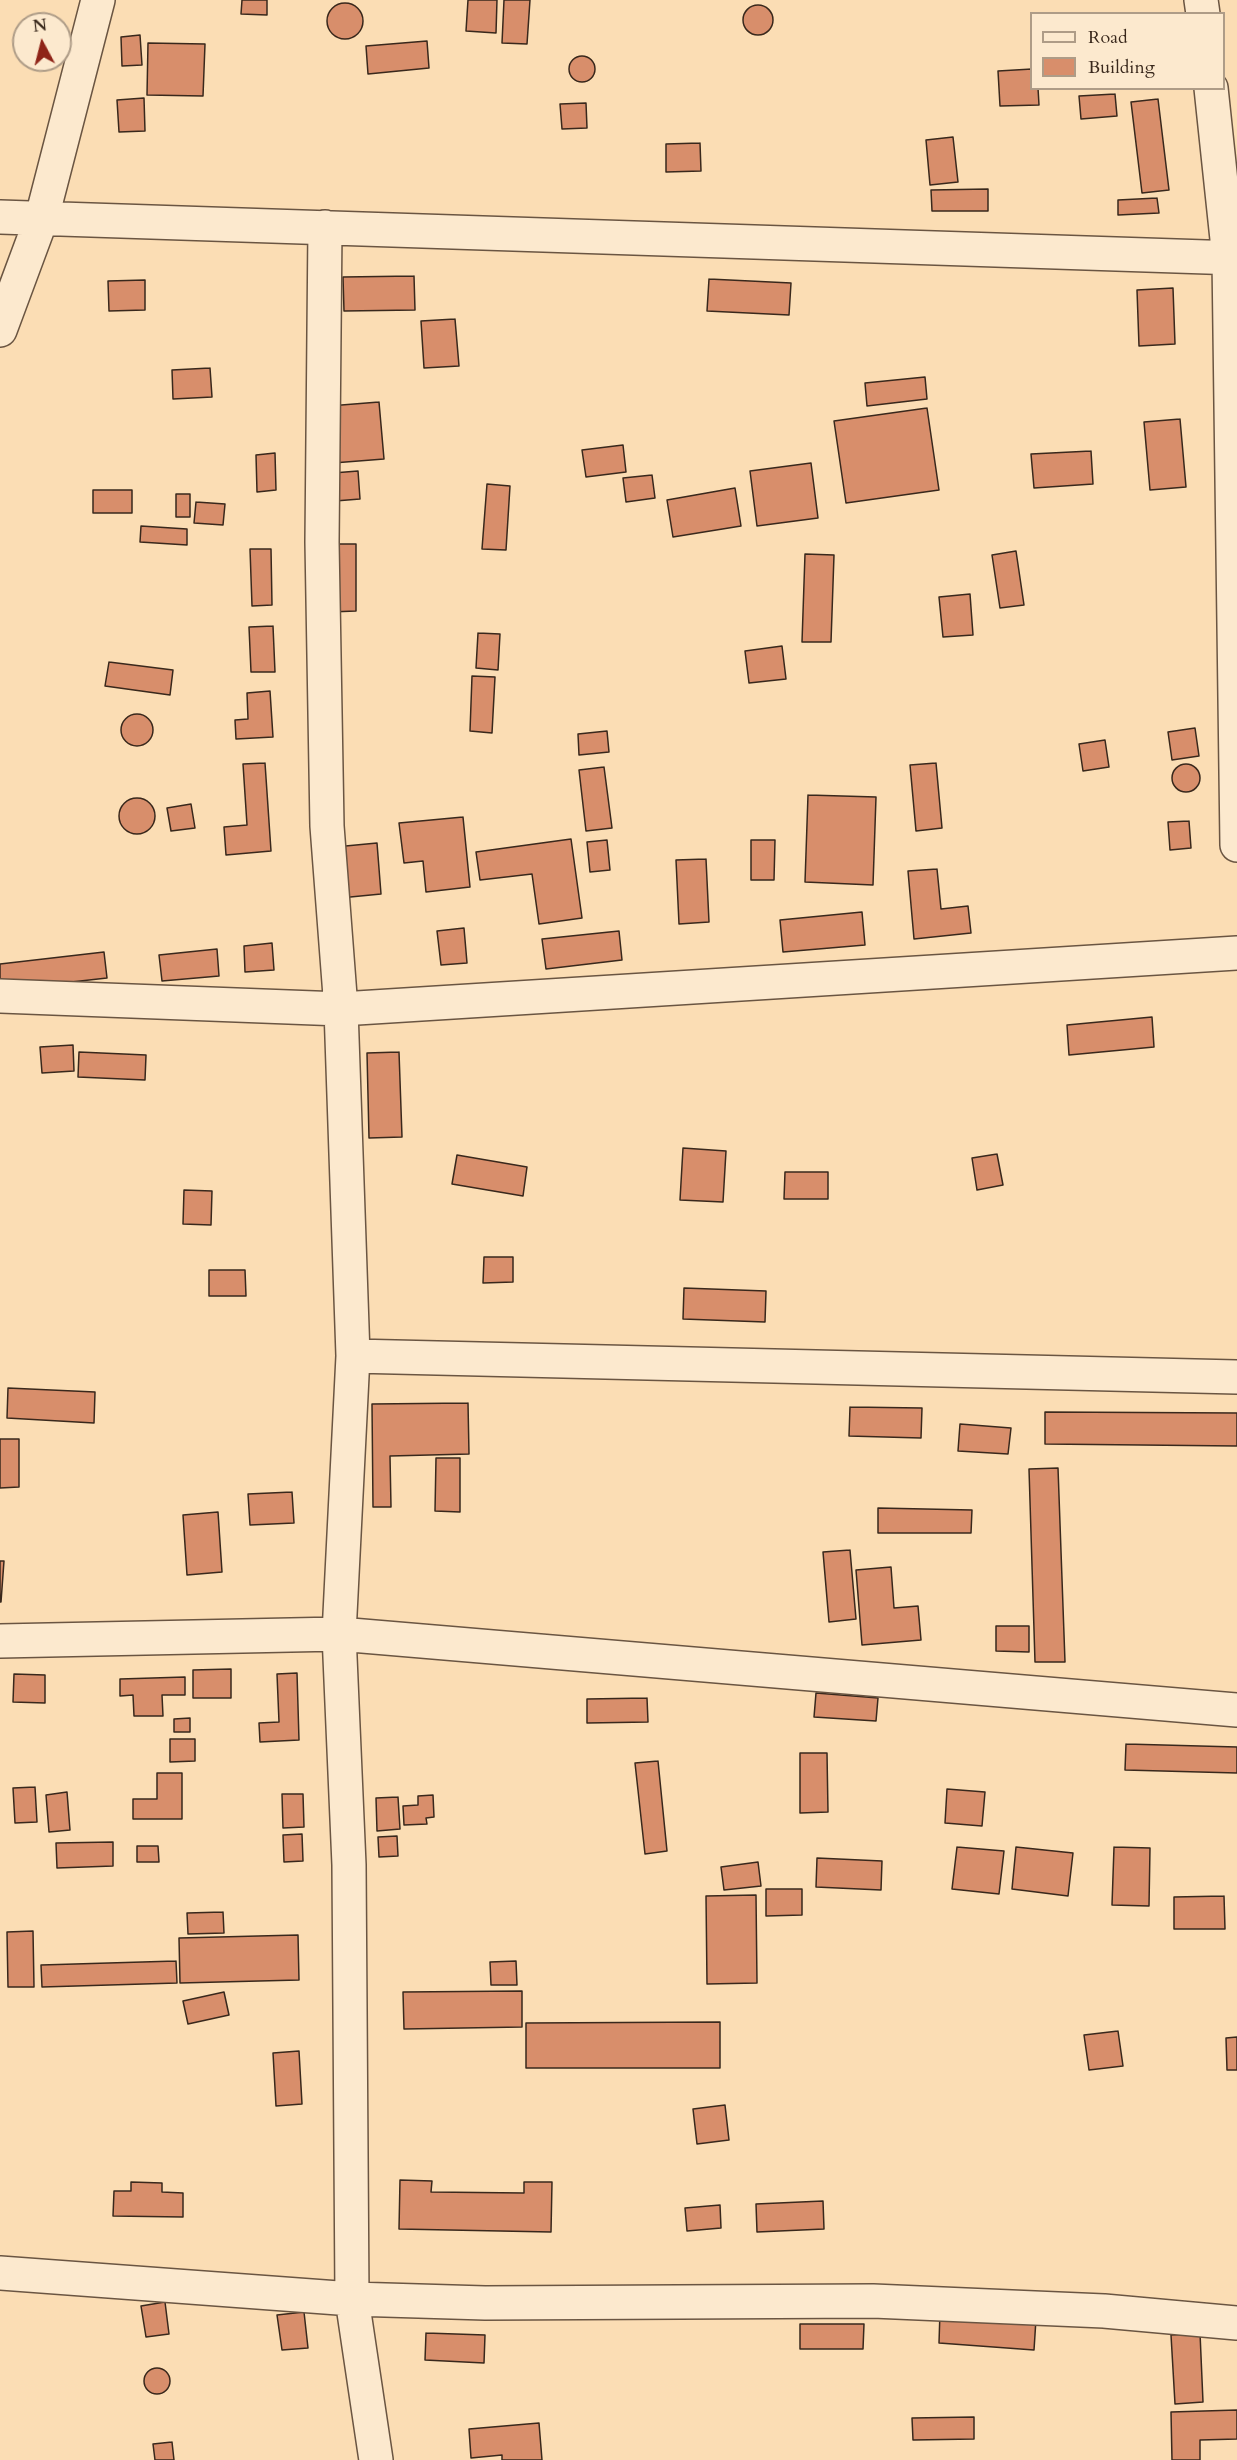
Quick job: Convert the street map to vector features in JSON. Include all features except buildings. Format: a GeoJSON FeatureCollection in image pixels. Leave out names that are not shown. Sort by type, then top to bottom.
{"type":"FeatureCollection","features":[{"type":"Feature","properties":{"kind":"street"},"geometry":{"type":"LineString","coordinates":[[0,330],[42,217],[98,0]]}},
{"type":"Feature","properties":{"kind":"street"},"geometry":{"type":"LineString","coordinates":[[1211,90],[1233,258],[1237,845]]}},
{"type":"Feature","properties":{"kind":"street"},"geometry":{"type":"LineString","coordinates":[[0,217],[1233,258]]}},
{"type":"Feature","properties":{"kind":"street"},"geometry":{"type":"LineString","coordinates":[[325,227],[322,542],[327,826],[342,1009],[353,1356],[339,1634],[349,1865],[352,2299],[376,2460]]}},
{"type":"Feature","properties":{"kind":"street"},"geometry":{"type":"LineString","coordinates":[[0,996],[342,1009],[1237,953]]}},
{"type":"Feature","properties":{"kind":"street"},"geometry":{"type":"LineString","coordinates":[[353,1356],[1237,1377]]}},
{"type":"Feature","properties":{"kind":"street"},"geometry":{"type":"LineString","coordinates":[[0,1641],[339,1634],[1237,1710]]}},
{"type":"Feature","properties":{"kind":"street"},"geometry":{"type":"LineString","coordinates":[[0,2272],[352,2299],[485,2303],[873,2301],[1104,2311],[1237,2323]]}}]}
